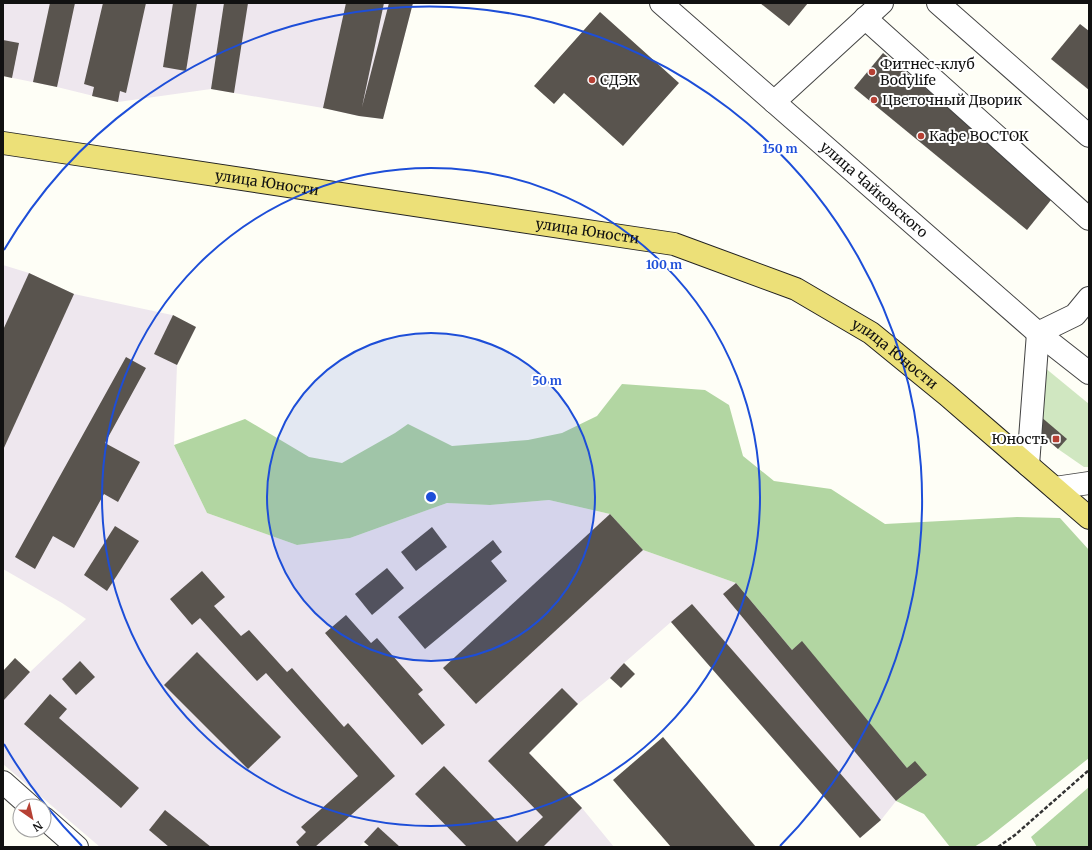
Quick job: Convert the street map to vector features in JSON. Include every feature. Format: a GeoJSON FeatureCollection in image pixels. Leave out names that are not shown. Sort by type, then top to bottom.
{"type":"FeatureCollection","features":[{"type":"Feature","properties":{"kind":"main road","name":"улица Юности"},"geometry":{"type":"LineString","coordinates":[[3,143],[674,244],[796,289],[871,334],[947,395],[1089,518]]}},
{"type":"Feature","properties":{"kind":"street","name":"улица Чайковского"},"geometry":{"type":"LineString","coordinates":[[662,3],[1038,333],[1089,373]]}},
{"type":"Feature","properties":{"kind":"street"},"geometry":{"type":"LineString","coordinates":[[774,102],[882,3]]}},
{"type":"Feature","properties":{"kind":"street"},"geometry":{"type":"LineString","coordinates":[[938,3],[1089,136]]}},
{"type":"Feature","properties":{"kind":"street"},"geometry":{"type":"LineString","coordinates":[[865,18],[1089,219]]}},
{"type":"Feature","properties":{"kind":"street"},"geometry":{"type":"LineString","coordinates":[[1028,465],[1038,333],[1075,315],[1089,298]]}},
{"type":"Feature","properties":{"kind":"street"},"geometry":{"type":"LineString","coordinates":[[1055,488],[1089,483]]}},
{"type":"Feature","properties":{"kind":"street"},"geometry":{"type":"LineString","coordinates":[[3,782],[21,798]]}},
{"type":"Feature","properties":{"kind":"street"},"geometry":{"type":"LineString","coordinates":[[52,825],[77,847]]}},
{"type":"Feature","properties":{"kind":"path"},"geometry":{"type":"LineString","coordinates":[[998,847],[1015,835],[1089,770]]}},
{"type":"Feature","properties":{"kind":"shaded area"},"geometry":{"type":"Polygon","coordinates":[[[3,3],[413,3],[383,119],[211,89],[118,102],[3,76],[3,3]]]}},
{"type":"Feature","properties":{"kind":"shaded area"},"geometry":{"type":"Polygon","coordinates":[[[3,265],[29,273],[74,294],[172,315],[196,327],[177,365],[174,445],[207,513],[297,545],[350,538],[447,503],[490,505],[549,500],[610,514],[643,550],[736,583],[792,649],[802,641],[927,775],[896,801],[881,820],[860,838],[671,622],[624,663],[610,678],[578,704],[529,753],[582,808],[614,847],[370,847],[364,842],[359,847],[100,847],[52,806],[52,798],[43,798],[3,764],[3,671],[30,672],[86,619],[62,603],[3,569],[3,265]]]}},
{"type":"Feature","properties":{"kind":"green space"},"geometry":{"type":"Polygon","coordinates":[[[1033,358],[1089,404],[1089,467],[1084,467],[1058,449],[1040,416],[1033,358]]]}},
{"type":"Feature","properties":{"kind":"green space"},"geometry":{"type":"Polygon","coordinates":[[[622,384],[705,390],[729,405],[743,456],[774,481],[831,489],[885,524],[1017,517],[1060,518],[1089,550],[1089,758],[987,839],[974,847],[950,847],[924,814],[896,801],[927,775],[907,768],[802,642],[792,650],[736,583],[643,550],[610,514],[549,500],[490,505],[447,503],[350,538],[297,545],[207,513],[174,445],[245,419],[309,457],[342,463],[408,424],[452,446],[528,440],[562,433],[597,416],[622,384]]]}},
{"type":"Feature","properties":{"kind":"green space"},"geometry":{"type":"Polygon","coordinates":[[[1089,787],[1089,847],[1037,847],[1031,837],[1089,787]]]}},
{"type":"Feature","properties":{"kind":"building"},"geometry":{"type":"Polygon","coordinates":[[[50,3],[75,3],[57,87],[33,82],[50,3]]]}},
{"type":"Feature","properties":{"kind":"building"},"geometry":{"type":"Polygon","coordinates":[[[103,3],[146,3],[126,93],[120,91],[118,102],[92,96],[94,87],[84,84],[103,3]]]}},
{"type":"Feature","properties":{"kind":"building"},"geometry":{"type":"Polygon","coordinates":[[[173,3],[197,3],[186,71],[163,67],[173,3]]]}},
{"type":"Feature","properties":{"kind":"building"},"geometry":{"type":"Polygon","coordinates":[[[224,3],[248,3],[234,93],[211,89],[224,3]]]}},
{"type":"Feature","properties":{"kind":"building"},"geometry":{"type":"Polygon","coordinates":[[[346,3],[384,3],[362,107],[389,3],[413,3],[383,119],[359,116],[323,108],[346,3]]]}},
{"type":"Feature","properties":{"kind":"building"},"geometry":{"type":"Polygon","coordinates":[[[760,3],[808,3],[789,26],[760,3]]]}},
{"type":"Feature","properties":{"kind":"building"},"geometry":{"type":"Polygon","coordinates":[[[600,12],[679,83],[623,146],[564,93],[554,104],[534,86],[600,12]]]}},
{"type":"Feature","properties":{"kind":"building"},"geometry":{"type":"Polygon","coordinates":[[[1080,24],[1089,31],[1089,90],[1051,59],[1080,24]]]}},
{"type":"Feature","properties":{"kind":"building"},"geometry":{"type":"Polygon","coordinates":[[[3,40],[19,43],[12,78],[3,76],[3,40]]]}},
{"type":"Feature","properties":{"kind":"building"},"geometry":{"type":"Polygon","coordinates":[[[883,53],[1055,195],[1027,230],[854,88],[883,53]]]}},
{"type":"Feature","properties":{"kind":"building"},"geometry":{"type":"Polygon","coordinates":[[[29,273],[74,294],[3,450],[3,330],[29,273]]]}},
{"type":"Feature","properties":{"kind":"building"},"geometry":{"type":"Polygon","coordinates":[[[173,315],[196,327],[177,365],[154,354],[173,315]]]}},
{"type":"Feature","properties":{"kind":"building"},"geometry":{"type":"Polygon","coordinates":[[[126,357],[146,368],[105,443],[140,462],[118,502],[104,494],[74,548],[53,536],[35,569],[15,557],[126,357]]]}},
{"type":"Feature","properties":{"kind":"building"},"geometry":{"type":"Polygon","coordinates":[[[1040,416],[1067,439],[1058,449],[1031,426],[1040,416]]]}},
{"type":"Feature","properties":{"kind":"building"},"geometry":{"type":"Polygon","coordinates":[[[610,514],[643,550],[476,704],[443,668],[610,514]]]}},
{"type":"Feature","properties":{"kind":"building"},"geometry":{"type":"Polygon","coordinates":[[[115,526],[139,541],[107,591],[84,575],[115,526]]]}},
{"type":"Feature","properties":{"kind":"building"},"geometry":{"type":"Polygon","coordinates":[[[432,527],[447,547],[416,571],[401,552],[432,527]]]}},
{"type":"Feature","properties":{"kind":"building"},"geometry":{"type":"Polygon","coordinates":[[[493,540],[502,552],[491,561],[507,581],[425,649],[398,617],[493,540]]]}},
{"type":"Feature","properties":{"kind":"building"},"geometry":{"type":"Polygon","coordinates":[[[387,568],[404,588],[372,615],[355,594],[387,568]]]}},
{"type":"Feature","properties":{"kind":"building"},"geometry":{"type":"Polygon","coordinates":[[[202,571],[225,597],[214,606],[241,636],[249,630],[287,672],[292,668],[344,727],[348,723],[395,776],[315,847],[300,847],[296,842],[306,832],[301,827],[358,776],[266,673],[257,681],[200,618],[192,625],[170,599],[202,571]]]}},
{"type":"Feature","properties":{"kind":"building"},"geometry":{"type":"Polygon","coordinates":[[[736,583],[792,650],[802,641],[907,768],[915,761],[927,775],[896,801],[723,594],[736,583]]]}},
{"type":"Feature","properties":{"kind":"building"},"geometry":{"type":"Polygon","coordinates":[[[692,604],[881,820],[860,838],[671,622],[692,604]]]}},
{"type":"Feature","properties":{"kind":"building"},"geometry":{"type":"Polygon","coordinates":[[[346,615],[371,643],[377,638],[423,690],[418,694],[445,725],[422,745],[325,633],[346,615]]]}},
{"type":"Feature","properties":{"kind":"building"},"geometry":{"type":"Polygon","coordinates":[[[197,652],[281,737],[248,769],[164,685],[197,652]]]}},
{"type":"Feature","properties":{"kind":"building"},"geometry":{"type":"Polygon","coordinates":[[[15,658],[30,672],[3,701],[3,671],[15,658]]]}},
{"type":"Feature","properties":{"kind":"building"},"geometry":{"type":"Polygon","coordinates":[[[80,661],[95,677],[76,695],[62,679],[80,661]]]}},
{"type":"Feature","properties":{"kind":"building"},"geometry":{"type":"Polygon","coordinates":[[[624,663],[635,674],[621,688],[610,678],[624,663]]]}},
{"type":"Feature","properties":{"kind":"building"},"geometry":{"type":"Polygon","coordinates":[[[562,688],[578,704],[529,753],[582,808],[543,847],[467,847],[415,794],[444,766],[517,842],[543,817],[488,761],[562,688]]]}},
{"type":"Feature","properties":{"kind":"building"},"geometry":{"type":"Polygon","coordinates":[[[50,694],[67,709],[59,718],[139,788],[121,808],[24,724],[50,694]]]}},
{"type":"Feature","properties":{"kind":"building"},"geometry":{"type":"Polygon","coordinates":[[[663,737],[756,847],[671,847],[613,780],[663,737]]]}},
{"type":"Feature","properties":{"kind":"building"},"geometry":{"type":"Polygon","coordinates":[[[165,810],[211,847],[169,847],[149,830],[165,810]]]}},
{"type":"Feature","properties":{"kind":"building"},"geometry":{"type":"Polygon","coordinates":[[[378,827],[400,847],[370,847],[364,842],[378,827]]]}},
{"type":"Feature","properties":{"kind":"place","name":"Фитнес-клуб Bodylife"},"geometry":{"type":"Point","coordinates":[872,72]}},
{"type":"Feature","properties":{"kind":"place","name":"СДЭК"},"geometry":{"type":"Point","coordinates":[592,80]}},
{"type":"Feature","properties":{"kind":"place","name":"Цветочный Дворик"},"geometry":{"type":"Point","coordinates":[874,100]}},
{"type":"Feature","properties":{"kind":"place","name":"Кафе ВОСТОК"},"geometry":{"type":"Point","coordinates":[921,136]}},
{"type":"Feature","properties":{"kind":"place","name":"Юность"},"geometry":{"type":"Point","coordinates":[1056,439]}}]}
